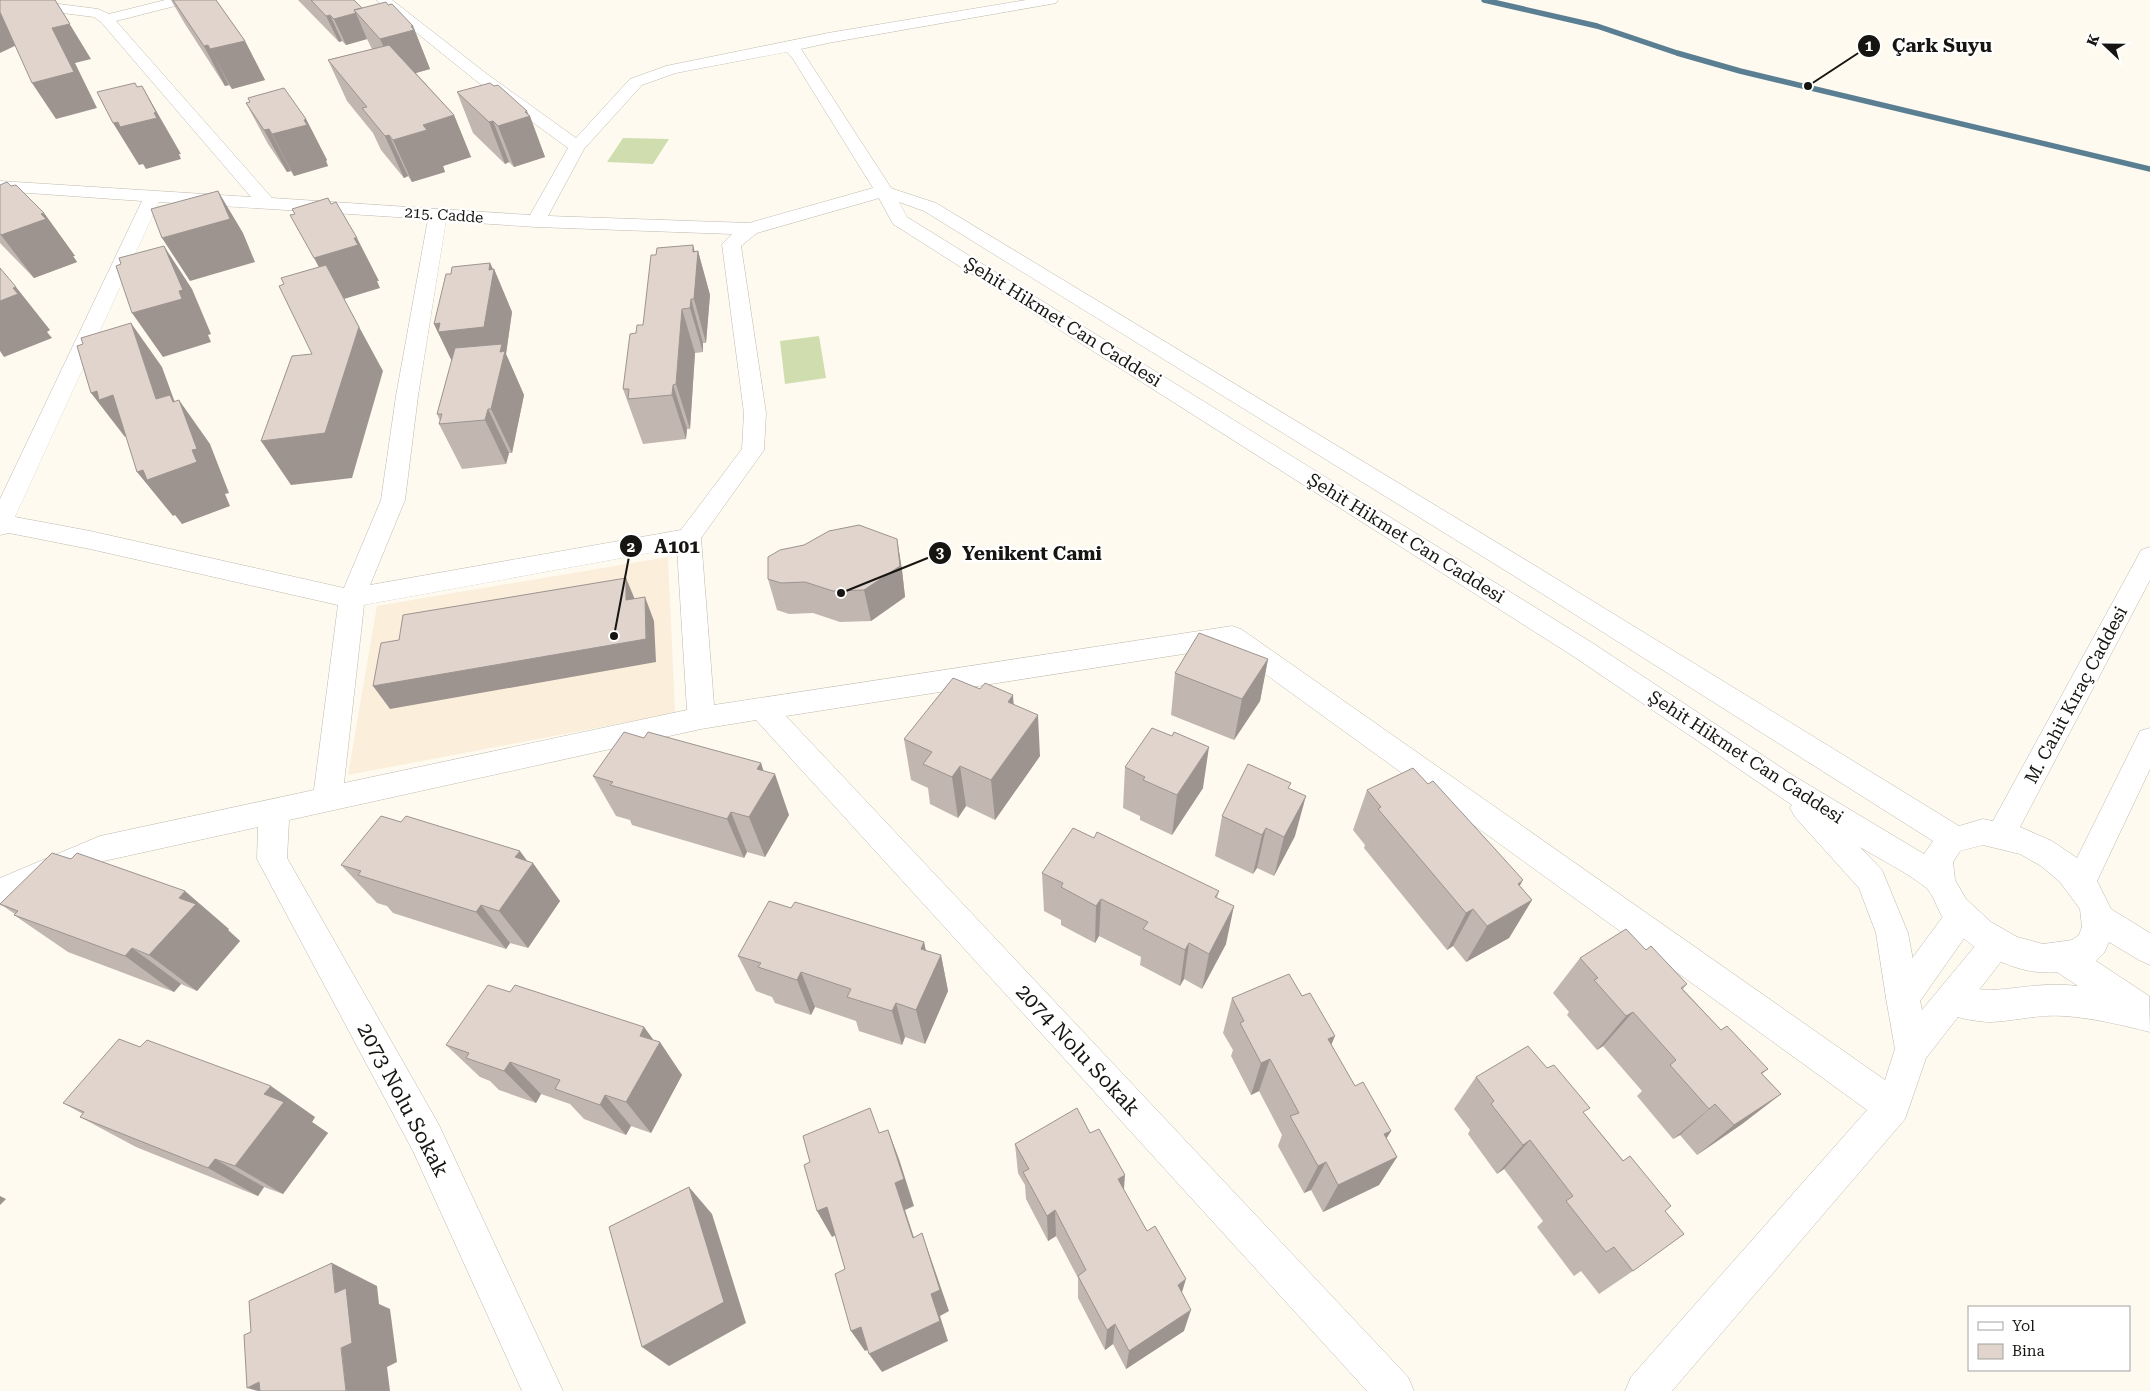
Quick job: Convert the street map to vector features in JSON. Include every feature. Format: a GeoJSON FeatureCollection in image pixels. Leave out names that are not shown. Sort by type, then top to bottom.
{"type":"FeatureCollection","features":[{"type":"Feature","properties":{"kind":"street"},"geometry":{"type":"LineString","coordinates":[[106,19],[182,0]]}},
{"type":"Feature","properties":{"kind":"street"},"geometry":{"type":"LineString","coordinates":[[383,0],[577,147]]}},
{"type":"Feature","properties":{"kind":"street"},"geometry":{"type":"LineString","coordinates":[[536,221],[577,147],[636,82],[672,68],[790,47],[828,38],[1051,0]]}},
{"type":"Feature","properties":{"kind":"street"},"geometry":{"type":"LineString","coordinates":[[0,1],[98,13],[106,19],[268,204]]}},
{"type":"Feature","properties":{"kind":"street","name":"Şehit Hikmet Can Caddesi"},"geometry":{"type":"LineString","coordinates":[[790,47],[799,56],[884,191],[900,220],[1585,651],[1784,785],[1937,878]]}},
{"type":"Feature","properties":{"kind":"street","name":"215. Cadde"},"geometry":{"type":"LineString","coordinates":[[0,186],[536,221],[750,229],[884,191]]}},
{"type":"Feature","properties":{"kind":"street","name":"Şehit Hikmet Can Caddesi"},"geometry":{"type":"LineString","coordinates":[[884,191],[930,207],[1512,563],[1953,838]]}},
{"type":"Feature","properties":{"kind":"street"},"geometry":{"type":"LineString","coordinates":[[153,196],[1,525],[90,540],[352,599],[390,590],[689,537]]}},
{"type":"Feature","properties":{"kind":"street"},"geometry":{"type":"LineString","coordinates":[[328,799],[352,599],[392,500],[407,396],[438,214]]}},
{"type":"Feature","properties":{"kind":"street"},"geometry":{"type":"LineString","coordinates":[[701,718],[689,537],[753,450],[754,413],[731,244],[750,229]]}},
{"type":"Feature","properties":{"kind":"street","name":"M. Cahit Kıraç Caddesi"},"geometry":{"type":"LineString","coordinates":[[2001,834],[2150,556]]}},
{"type":"Feature","properties":{"kind":"street"},"geometry":{"type":"LineString","coordinates":[[0,892],[100,849],[701,718],[1232,636],[1893,1107]]}},
{"type":"Feature","properties":{"kind":"street","name":"2074 Nolu Sokak"},"geometry":{"type":"LineString","coordinates":[[762,709],[1394,1391]]}},
{"type":"Feature","properties":{"kind":"street"},"geometry":{"type":"LineString","coordinates":[[2081,882],[2150,740]]}},
{"type":"Feature","properties":{"kind":"street"},"geometry":{"type":"LineString","coordinates":[[1784,785],[1871,880],[1892,933],[1912,1049]]}},
{"type":"Feature","properties":{"kind":"street","name":"2073 Nolu Sokak"},"geometry":{"type":"LineString","coordinates":[[274,810],[272,859],[426,1138],[543,1391]]}},
{"type":"Feature","properties":{"kind":"street"},"geometry":{"type":"LineString","coordinates":[[1967,833],[2001,834],[2023,840],[2045,851],[2081,882],[2092,900],[2098,918],[2096,937],[2085,952],[2065,959],[2044,960],[2020,954],[1996,944],[1977,932],[1961,917],[1946,898],[1937,878],[1936,862],[1942,847],[1953,838],[1967,833]]}},
{"type":"Feature","properties":{"kind":"street"},"geometry":{"type":"LineString","coordinates":[[1903,998],[1961,917]]}},
{"type":"Feature","properties":{"kind":"street"},"geometry":{"type":"LineString","coordinates":[[2098,918],[2150,950]]}},
{"type":"Feature","properties":{"kind":"street"},"geometry":{"type":"LineString","coordinates":[[1645,1391],[1893,1107],[1912,1049],[1996,944]]}},
{"type":"Feature","properties":{"kind":"street"},"geometry":{"type":"LineString","coordinates":[[2065,959],[2150,1016]]}},
{"type":"Feature","properties":{"kind":"street"},"geometry":{"type":"LineString","coordinates":[[1951,1000],[1992,1006],[2026,1001],[2063,1000],[2104,1005],[2150,1016]]}},
{"type":"Feature","properties":{"kind":"shaded area"},"geometry":{"type":"Polygon","coordinates":[[[668,557],[675,713],[348,775],[377,606],[668,557]]]}},
{"type":"Feature","properties":{"kind":"green space"},"geometry":{"type":"Polygon","coordinates":[[[623,138],[669,139],[653,164],[607,162],[623,138]]]}},
{"type":"Feature","properties":{"kind":"green space"},"geometry":{"type":"Polygon","coordinates":[[[819,336],[826,378],[785,384],[780,341],[819,336]]]}},
{"type":"Feature","properties":{"kind":"building"},"geometry":{"type":"Polygon","coordinates":[[[0,0],[55,0],[70,24],[52,28],[74,72],[32,83],[0,12],[0,0]]]}},
{"type":"Feature","properties":{"kind":"building"},"geometry":{"type":"Polygon","coordinates":[[[173,0],[216,0],[245,41],[210,49],[208,45],[204,46],[173,0]]]}},
{"type":"Feature","properties":{"kind":"building"},"geometry":{"type":"Polygon","coordinates":[[[311,0],[354,0],[362,8],[354,10],[356,13],[334,19],[330,15],[326,16],[311,0]]]}},
{"type":"Feature","properties":{"kind":"building"},"geometry":{"type":"Polygon","coordinates":[[[386,2],[388,5],[392,4],[413,26],[411,26],[414,30],[380,39],[354,10],[386,2]]]}},
{"type":"Feature","properties":{"kind":"building"},"geometry":{"type":"Polygon","coordinates":[[[389,45],[454,115],[423,125],[427,130],[393,140],[389,135],[385,136],[362,108],[367,107],[328,60],[389,45]]]}},
{"type":"Feature","properties":{"kind":"building"},"geometry":{"type":"Polygon","coordinates":[[[135,83],[137,87],[142,86],[156,112],[154,113],[157,118],[120,127],[118,122],[113,123],[97,92],[135,83]]]}},
{"type":"Feature","properties":{"kind":"building"},"geometry":{"type":"Polygon","coordinates":[[[490,83],[494,86],[498,85],[527,111],[525,112],[530,116],[498,126],[493,121],[489,122],[457,92],[490,83]]]}},
{"type":"Feature","properties":{"kind":"building"},"geometry":{"type":"Polygon","coordinates":[[[284,88],[306,119],[304,120],[307,125],[272,134],[269,129],[264,130],[246,103],[250,102],[248,98],[284,88]]]}},
{"type":"Feature","properties":{"kind":"building"},"geometry":{"type":"Polygon","coordinates":[[[7,182],[11,186],[16,185],[44,213],[41,214],[46,219],[1,235],[0,185],[7,182]]]}},
{"type":"Feature","properties":{"kind":"building"},"geometry":{"type":"Polygon","coordinates":[[[218,191],[230,219],[162,238],[151,209],[218,191]]]}},
{"type":"Feature","properties":{"kind":"building"},"geometry":{"type":"Polygon","coordinates":[[[328,198],[331,204],[336,202],[357,238],[354,238],[358,245],[314,258],[290,215],[295,214],[292,209],[328,198]]]}},
{"type":"Feature","properties":{"kind":"building"},"geometry":{"type":"Polygon","coordinates":[[[693,245],[693,252],[698,251],[694,299],[691,299],[690,308],[682,309],[676,384],[673,385],[672,395],[628,399],[629,389],[623,389],[630,334],[636,333],[637,325],[643,325],[651,255],[656,255],[657,248],[693,245]]]}},
{"type":"Feature","properties":{"kind":"building"},"geometry":{"type":"Polygon","coordinates":[[[164,246],[183,290],[179,291],[182,299],[132,313],[116,266],[121,264],[119,258],[164,246]]]}},
{"type":"Feature","properties":{"kind":"building"},"geometry":{"type":"Polygon","coordinates":[[[490,263],[489,270],[494,269],[484,327],[438,332],[440,323],[434,324],[446,274],[451,274],[452,267],[490,263]]]}},
{"type":"Feature","properties":{"kind":"building"},"geometry":{"type":"Polygon","coordinates":[[[326,265],[359,327],[325,433],[261,441],[292,356],[312,354],[279,286],[284,284],[281,278],[326,265]]]}},
{"type":"Feature","properties":{"kind":"building"},"geometry":{"type":"Polygon","coordinates":[[[0,268],[16,287],[13,288],[18,294],[0,301],[0,268]]]}},
{"type":"Feature","properties":{"kind":"building"},"geometry":{"type":"Polygon","coordinates":[[[131,323],[156,399],[170,395],[173,402],[179,400],[197,449],[192,450],[197,462],[147,480],[143,470],[137,472],[113,395],[99,400],[97,391],[91,393],[77,346],[83,344],[81,338],[131,323]]]}},
{"type":"Feature","properties":{"kind":"building"},"geometry":{"type":"Polygon","coordinates":[[[502,344],[500,352],[505,351],[491,409],[488,409],[485,420],[439,424],[442,414],[437,414],[455,348],[502,344]]]}},
{"type":"Feature","properties":{"kind":"building"},"geometry":{"type":"Polygon","coordinates":[[[859,525],[897,539],[900,566],[864,590],[833,591],[805,582],[781,583],[768,579],[768,557],[780,550],[804,545],[829,531],[859,525]]]}},
{"type":"Feature","properties":{"kind":"building"},"geometry":{"type":"Polygon","coordinates":[[[626,578],[626,600],[645,597],[646,639],[373,686],[381,643],[399,640],[403,615],[626,578]]]}},
{"type":"Feature","properties":{"kind":"building"},"geometry":{"type":"Polygon","coordinates":[[[1199,633],[1268,659],[1242,699],[1175,673],[1199,633]]]}},
{"type":"Feature","properties":{"kind":"building"},"geometry":{"type":"Polygon","coordinates":[[[953,678],[980,689],[985,683],[1013,695],[1008,702],[1038,715],[991,780],[960,766],[952,777],[923,764],[932,752],[904,739],[953,678]]]}},
{"type":"Feature","properties":{"kind":"building"},"geometry":{"type":"Polygon","coordinates":[[[1152,728],[1172,736],[1174,732],[1209,747],[1177,795],[1143,780],[1145,777],[1125,767],[1152,728]]]}},
{"type":"Feature","properties":{"kind":"building"},"geometry":{"type":"Polygon","coordinates":[[[624,732],[644,738],[648,732],[761,763],[757,769],[775,774],[749,817],[731,812],[727,819],[610,785],[613,782],[593,776],[624,732]]]}},
{"type":"Feature","properties":{"kind":"building"},"geometry":{"type":"Polygon","coordinates":[[[1248,764],[1291,783],[1288,788],[1306,796],[1284,837],[1266,828],[1262,835],[1222,816],[1248,764]]]}},
{"type":"Feature","properties":{"kind":"building"},"geometry":{"type":"Polygon","coordinates":[[[1413,768],[1428,784],[1433,781],[1523,880],[1518,884],[1532,900],[1487,926],[1473,909],[1466,913],[1378,809],[1381,807],[1367,790],[1413,768]]]}},
{"type":"Feature","properties":{"kind":"building"},"geometry":{"type":"Polygon","coordinates":[[[381,816],[401,822],[406,816],[520,851],[515,857],[533,863],[499,911],[481,905],[476,912],[358,875],[361,871],[341,865],[381,816]]]}},
{"type":"Feature","properties":{"kind":"building"},"geometry":{"type":"Polygon","coordinates":[[[1073,828],[1094,838],[1097,832],[1219,891],[1215,897],[1234,906],[1209,954],[1189,943],[1185,950],[1143,929],[1148,922],[1101,899],[1096,906],[1061,887],[1063,883],[1042,873],[1073,828]]]}},
{"type":"Feature","properties":{"kind":"building"},"geometry":{"type":"Polygon","coordinates":[[[52,853],[71,859],[77,853],[185,891],[179,898],[196,904],[149,955],[132,948],[125,956],[14,915],[18,911],[0,904],[52,853]]]}},
{"type":"Feature","properties":{"kind":"building"},"geometry":{"type":"Polygon","coordinates":[[[769,901],[791,908],[795,902],[924,942],[921,949],[941,955],[916,1010],[896,1003],[892,1011],[847,997],[851,989],[801,972],[797,980],[758,967],[761,963],[738,956],[769,901]]]}},
{"type":"Feature","properties":{"kind":"building"},"geometry":{"type":"Polygon","coordinates":[[[1626,929],[1646,950],[1651,946],[1687,984],[1681,988],[1721,1030],[1727,1026],[1768,1069],[1761,1073],[1781,1094],[1734,1125],[1715,1104],[1709,1109],[1670,1065],[1676,1060],[1633,1012],[1626,1016],[1594,980],[1598,978],[1580,958],[1626,929]]]}},
{"type":"Feature","properties":{"kind":"building"},"geometry":{"type":"Polygon","coordinates":[[[1289,974],[1302,996],[1310,993],[1335,1036],[1328,1039],[1355,1086],[1363,1082],[1391,1131],[1384,1134],[1397,1157],[1338,1185],[1326,1162],[1318,1166],[1290,1116],[1299,1113],[1270,1059],[1261,1063],[1240,1023],[1244,1021],[1232,998],[1289,974]]]}},
{"type":"Feature","properties":{"kind":"building"},"geometry":{"type":"Polygon","coordinates":[[[488,985],[510,992],[515,985],[644,1027],[640,1036],[660,1042],[626,1102],[605,1095],[600,1105],[555,1089],[560,1080],[510,1062],[504,1071],[466,1058],[469,1053],[446,1045],[488,985]]]}},
{"type":"Feature","properties":{"kind":"building"},"geometry":{"type":"Polygon","coordinates":[[[119,1039],[140,1047],[147,1040],[271,1086],[264,1094],[284,1102],[235,1166],[215,1159],[208,1168],[80,1117],[84,1112],[63,1103],[119,1039]]]}},
{"type":"Feature","properties":{"kind":"building"},"geometry":{"type":"Polygon","coordinates":[[[1528,1046],[1547,1068],[1554,1065],[1590,1108],[1583,1112],[1623,1161],[1630,1156],[1671,1206],[1665,1211],[1684,1234],[1633,1271],[1614,1247],[1606,1252],[1566,1201],[1573,1196],[1530,1140],[1523,1145],[1491,1104],[1494,1101],[1476,1077],[1528,1046]]]}},
{"type":"Feature","properties":{"kind":"building"},"geometry":{"type":"Polygon","coordinates":[[[870,1108],[879,1133],[888,1130],[904,1179],[895,1183],[913,1238],[922,1233],[940,1290],[931,1294],[940,1321],[869,1354],[861,1327],[851,1331],[835,1274],[845,1269],[827,1207],[817,1211],[804,1165],[810,1162],[803,1136],[870,1108]]]}},
{"type":"Feature","properties":{"kind":"building"},"geometry":{"type":"Polygon","coordinates":[[[1077,1108],[1090,1133],[1099,1129],[1125,1175],[1118,1179],[1147,1231],[1155,1226],[1186,1279],[1178,1285],[1191,1310],[1129,1351],[1115,1324],[1107,1330],[1078,1276],[1086,1270],[1055,1210],[1047,1216],[1023,1172],[1029,1169],[1015,1144],[1077,1108]]]}},
{"type":"Feature","properties":{"kind":"building"},"geometry":{"type":"Polygon","coordinates":[[[689,1187],[724,1302],[642,1347],[609,1227],[689,1187]]]}},
{"type":"Feature","properties":{"kind":"building"},"geometry":{"type":"Polygon","coordinates":[[[332,1263],[335,1293],[346,1288],[352,1343],[341,1348],[346,1391],[260,1391],[259,1382],[247,1388],[244,1335],[251,1332],[249,1301],[332,1263]]]}},
{"type":"Feature","properties":{"kind":"waterway"},"geometry":{"type":"LineString","coordinates":[[1484,0],[1597,26],[1677,53],[1740,71],[2150,169]]}},
{"type":"Feature","properties":{"kind":"place","name":"Çark Suyu"},"geometry":{"type":"Point","coordinates":[1808,86]}},
{"type":"Feature","properties":{"kind":"place","name":"Yenikent Cami"},"geometry":{"type":"Point","coordinates":[841,593]}},
{"type":"Feature","properties":{"kind":"place","name":"A101"},"geometry":{"type":"Point","coordinates":[614,636]}}]}
